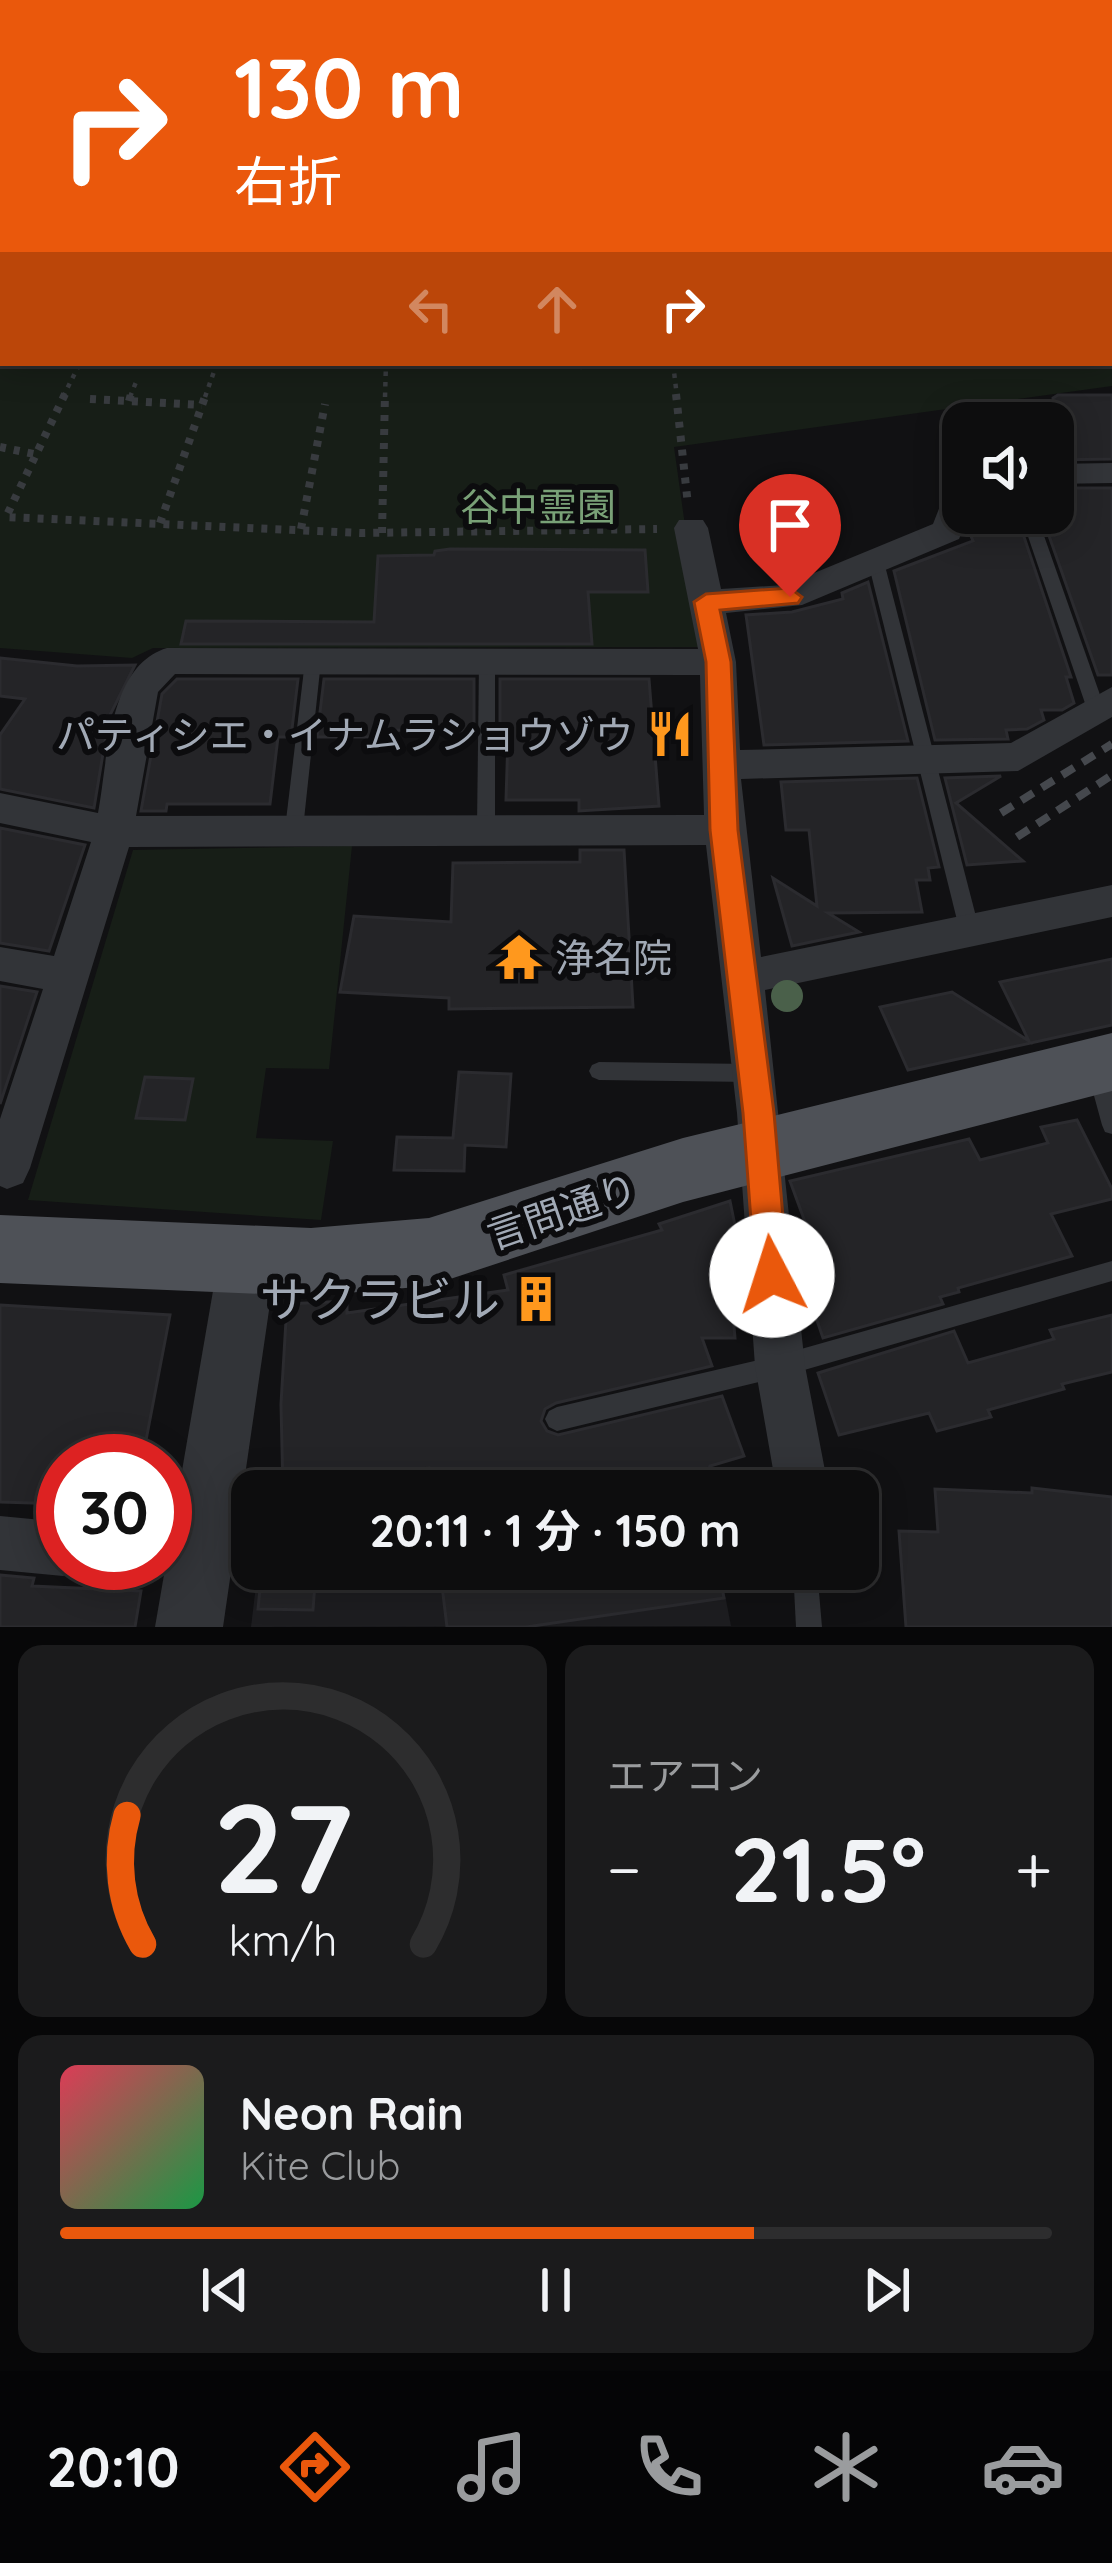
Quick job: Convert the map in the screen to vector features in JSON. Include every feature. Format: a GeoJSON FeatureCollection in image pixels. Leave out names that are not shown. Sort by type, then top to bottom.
{"type":"FeatureCollection","features":[{"type":"Feature","properties":{"kind":"main road","name":"言問通り"},"geometry":{"type":"LineString","coordinates":[[0,1250],[247,1262],[428,1252],[760,1149],[1107,1084]]}},
{"type":"Feature","properties":{"kind":"street"},"geometry":{"type":"LineString","coordinates":[[1074,474],[1112,473]]}},
{"type":"Feature","properties":{"kind":"street"},"geometry":{"type":"LineString","coordinates":[[691,528],[718,662],[724,830],[780,1366],[798,1470]]}},
{"type":"Feature","properties":{"kind":"street"},"geometry":{"type":"LineString","coordinates":[[706,602],[790,597],[942,534]]}},
{"type":"Feature","properties":{"kind":"street"},"geometry":{"type":"LineString","coordinates":[[2,1176],[114,832],[140,692],[151,673],[167,662],[718,662]]}},
{"type":"Feature","properties":{"kind":"street"},"geometry":{"type":"LineString","coordinates":[[721,765],[1018,757],[1104,704]]}},
{"type":"Feature","properties":{"kind":"street"},"geometry":{"type":"LineString","coordinates":[[0,808],[114,832],[486,827],[724,830]]}},
{"type":"Feature","properties":{"kind":"street"},"geometry":{"type":"LineString","coordinates":[[741,978],[1112,901]]}},
{"type":"Feature","properties":{"kind":"street"},"geometry":{"type":"LineString","coordinates":[[0,964],[68,976]]}},
{"type":"Feature","properties":{"kind":"street"},"geometry":{"type":"LineString","coordinates":[[192,1513],[247,1262]]}},
{"type":"Feature","properties":{"kind":"street"},"geometry":{"type":"LineString","coordinates":[[0,1543],[36,1546]]}},
{"type":"Feature","properties":{"kind":"street"},"geometry":{"type":"LineString","coordinates":[[185,1590],[189,1627]]}},
{"type":"Feature","properties":{"kind":"lane"},"geometry":{"type":"LineString","coordinates":[[1036,534],[1104,704]]}},
{"type":"Feature","properties":{"kind":"lane"},"geometry":{"type":"LineString","coordinates":[[876,562],[970,932]]}},
{"type":"Feature","properties":{"kind":"lane"},"geometry":{"type":"LineString","coordinates":[[294,829],[313,661]]}},
{"type":"Feature","properties":{"kind":"lane"},"geometry":{"type":"LineString","coordinates":[[486,827],[487,662]]}},
{"type":"Feature","properties":{"kind":"lane"},"geometry":{"type":"LineString","coordinates":[[599,1071],[752,1072]]}},
{"type":"Feature","properties":{"kind":"lane"},"geometry":{"type":"LineString","coordinates":[[557,1419],[780,1366],[1112,1271]]}},
{"type":"Feature","properties":{"kind":"lane"},"geometry":{"type":"LineString","coordinates":[[807,1590],[808,1627]]}},
{"type":"Feature","properties":{"kind":"path"},"geometry":{"type":"LineString","coordinates":[[269,0],[284,0]]}},
{"type":"Feature","properties":{"kind":"path"},"geometry":{"type":"LineString","coordinates":[[78,366],[6,517],[382,533],[691,528],[673,366]]}},
{"type":"Feature","properties":{"kind":"path"},"geometry":{"type":"LineString","coordinates":[[160,523],[216,366]]}},
{"type":"Feature","properties":{"kind":"path"},"geometry":{"type":"LineString","coordinates":[[382,533],[386,366]]}},
{"type":"Feature","properties":{"kind":"path"},"geometry":{"type":"LineString","coordinates":[[581,366],[613,366]]}},
{"type":"Feature","properties":{"kind":"path"},"geometry":{"type":"LineString","coordinates":[[129,401],[136,382]]}},
{"type":"Feature","properties":{"kind":"path"},"geometry":{"type":"LineString","coordinates":[[90,399],[202,405]]}},
{"type":"Feature","properties":{"kind":"path"},"geometry":{"type":"LineString","coordinates":[[301,529],[325,404]]}},
{"type":"Feature","properties":{"kind":"path"},"geometry":{"type":"LineString","coordinates":[[0,447],[34,454]]}},
{"type":"Feature","properties":{"kind":"shaded area"},"geometry":{"type":"Polygon","coordinates":[[[255,1590],[724,1590],[731,1626],[251,1627],[255,1590]]]}},
{"type":"Feature","properties":{"kind":"green space","name":"谷中霊園"},"geometry":{"type":"Polygon","coordinates":[[[0,366],[1112,366],[1112,386],[997,402],[942,402],[942,410],[674,447],[702,647],[153,648],[132,658],[0,648],[0,366]]]}},
{"type":"Feature","properties":{"kind":"green space"},"geometry":{"type":"Polygon","coordinates":[[[352,846],[329,1069],[266,1068],[256,1138],[333,1141],[321,1220],[28,1200],[133,850],[352,846]]]}},
{"type":"Feature","properties":{"kind":"building"},"geometry":{"type":"Polygon","coordinates":[[[1112,395],[1112,459],[1074,460],[1074,402],[1053,402],[1053,398],[1112,395]]]}},
{"type":"Feature","properties":{"kind":"building"},"geometry":{"type":"Polygon","coordinates":[[[1074,488],[1112,488],[1112,675],[1098,675],[1048,534],[1074,534],[1074,488]]]}},
{"type":"Feature","properties":{"kind":"building"},"geometry":{"type":"Polygon","coordinates":[[[970,534],[1023,534],[1071,677],[1066,677],[1074,703],[1062,710],[1041,710],[1044,720],[1027,729],[1006,730],[1008,739],[935,740],[894,571],[973,541],[970,534]]]}},
{"type":"Feature","properties":{"kind":"building"},"geometry":{"type":"Polygon","coordinates":[[[450,549],[645,550],[648,592],[588,592],[592,644],[181,644],[186,621],[374,622],[378,556],[434,555],[450,549]]]}},
{"type":"Feature","properties":{"kind":"building"},"geometry":{"type":"Polygon","coordinates":[[[868,582],[908,741],[764,745],[746,615],[792,612],[843,599],[842,593],[868,582]]]}},
{"type":"Feature","properties":{"kind":"building"},"geometry":{"type":"Polygon","coordinates":[[[0,658],[77,666],[135,665],[109,717],[94,808],[0,789],[0,735],[25,699],[0,696],[0,658]]]}},
{"type":"Feature","properties":{"kind":"building"},"geometry":{"type":"Polygon","coordinates":[[[177,679],[298,679],[291,737],[278,737],[270,804],[167,804],[166,811],[141,811],[162,694],[177,679]]]}},
{"type":"Feature","properties":{"kind":"building"},"geometry":{"type":"Polygon","coordinates":[[[324,679],[474,679],[474,731],[393,730],[392,737],[317,737],[324,679]]]}},
{"type":"Feature","properties":{"kind":"building"},"geometry":{"type":"Polygon","coordinates":[[[500,679],[649,679],[659,806],[579,811],[579,800],[506,800],[508,737],[500,738],[500,679]]]}},
{"type":"Feature","properties":{"kind":"building"},"geometry":{"type":"Polygon","coordinates":[[[1001,776],[956,803],[1023,861],[967,865],[945,778],[1001,776]]]}},
{"type":"Feature","properties":{"kind":"building"},"geometry":{"type":"Polygon","coordinates":[[[917,778],[939,867],[928,868],[930,880],[916,880],[922,912],[828,913],[859,932],[792,946],[773,878],[817,906],[809,830],[786,830],[781,782],[917,778]]]}},
{"type":"Feature","properties":{"kind":"building"},"geometry":{"type":"Polygon","coordinates":[[[0,828],[85,845],[49,951],[0,943],[0,828]]]}},
{"type":"Feature","properties":{"kind":"building"},"geometry":{"type":"Polygon","coordinates":[[[580,850],[624,850],[633,1007],[449,1009],[449,998],[340,992],[354,916],[451,922],[453,863],[580,862],[580,850]]]}},
{"type":"Feature","properties":{"kind":"building"},"geometry":{"type":"Polygon","coordinates":[[[1112,959],[1112,1025],[908,1070],[880,1007],[952,992],[1029,1041],[1000,982],[1112,959]]]}},
{"type":"Feature","properties":{"kind":"building"},"geometry":{"type":"Polygon","coordinates":[[[0,986],[37,992],[0,1104],[0,986]]]}},
{"type":"Feature","properties":{"kind":"building"},"geometry":{"type":"Polygon","coordinates":[[[459,1072],[511,1074],[506,1147],[465,1145],[464,1171],[394,1170],[397,1137],[453,1138],[459,1072]]]}},
{"type":"Feature","properties":{"kind":"building"},"geometry":{"type":"Polygon","coordinates":[[[145,1077],[193,1079],[185,1120],[136,1118],[145,1077]]]}},
{"type":"Feature","properties":{"kind":"building"},"geometry":{"type":"Polygon","coordinates":[[[1077,1120],[1112,1189],[1112,1199],[1051,1214],[1072,1256],[958,1288],[959,1292],[940,1297],[943,1304],[823,1338],[799,1268],[820,1263],[790,1181],[969,1139],[980,1160],[1048,1143],[1041,1127],[1077,1120]]]}},
{"type":"Feature","properties":{"kind":"building"},"geometry":{"type":"Polygon","coordinates":[[[730,1201],[741,1255],[728,1259],[735,1338],[702,1338],[712,1366],[556,1403],[545,1409],[541,1421],[547,1431],[558,1435],[722,1396],[744,1456],[708,1470],[283,1470],[287,1304],[347,1301],[347,1313],[508,1290],[504,1275],[662,1230],[659,1224],[730,1201]]]}},
{"type":"Feature","properties":{"kind":"building"},"geometry":{"type":"Polygon","coordinates":[[[0,1305],[170,1315],[147,1434],[36,1434],[36,1503],[0,1502],[0,1305]]]}},
{"type":"Feature","properties":{"kind":"building"},"geometry":{"type":"Polygon","coordinates":[[[1112,1315],[1112,1372],[1062,1384],[1064,1389],[988,1410],[991,1417],[937,1431],[929,1413],[839,1435],[818,1373],[954,1331],[968,1363],[1054,1339],[1050,1330],[1112,1315]]]}},
{"type":"Feature","properties":{"kind":"building"},"geometry":{"type":"Polygon","coordinates":[[[1032,1488],[1112,1497],[1112,1627],[906,1627],[899,1531],[938,1532],[935,1489],[1032,1493],[1032,1488]]]}},
{"type":"Feature","properties":{"kind":"building"},"geometry":{"type":"Polygon","coordinates":[[[0,1575],[34,1578],[36,1590],[141,1591],[135,1627],[0,1627],[0,1575]]]}},
{"type":"Feature","properties":{"kind":"building"},"geometry":{"type":"Polygon","coordinates":[[[260,1590],[314,1590],[313,1610],[258,1609],[260,1590]]]}},
{"type":"Feature","properties":{"kind":"building"},"geometry":{"type":"Polygon","coordinates":[[[443,1590],[722,1590],[724,1598],[526,1627],[447,1627],[443,1590]]]}},
{"type":"Feature","properties":{"kind":"railway"},"geometry":{"type":"LineString","coordinates":[[1001,813],[1112,744]]}},
{"type":"Feature","properties":{"kind":"railway"},"geometry":{"type":"LineString","coordinates":[[1017,837],[1112,775]]}},
{"type":"Feature","properties":{"kind":"place","name":"パティシエ・イナムラショウゾウ"},"geometry":{"type":"Point","coordinates":[670,734]}},
{"type":"Feature","properties":{"kind":"place","name":"浄名院"},"geometry":{"type":"Point","coordinates":[519,957]}},
{"type":"Feature","properties":{"kind":"place","name":"サクラビル"},"geometry":{"type":"Point","coordinates":[536,1299]}},
{"type":"Feature","properties":{"kind":"route"},"geometry":{"type":"LineString","coordinates":[[772,1275],[759,1113],[724,830],[718,662],[706,602],[790,597]]}}]}
